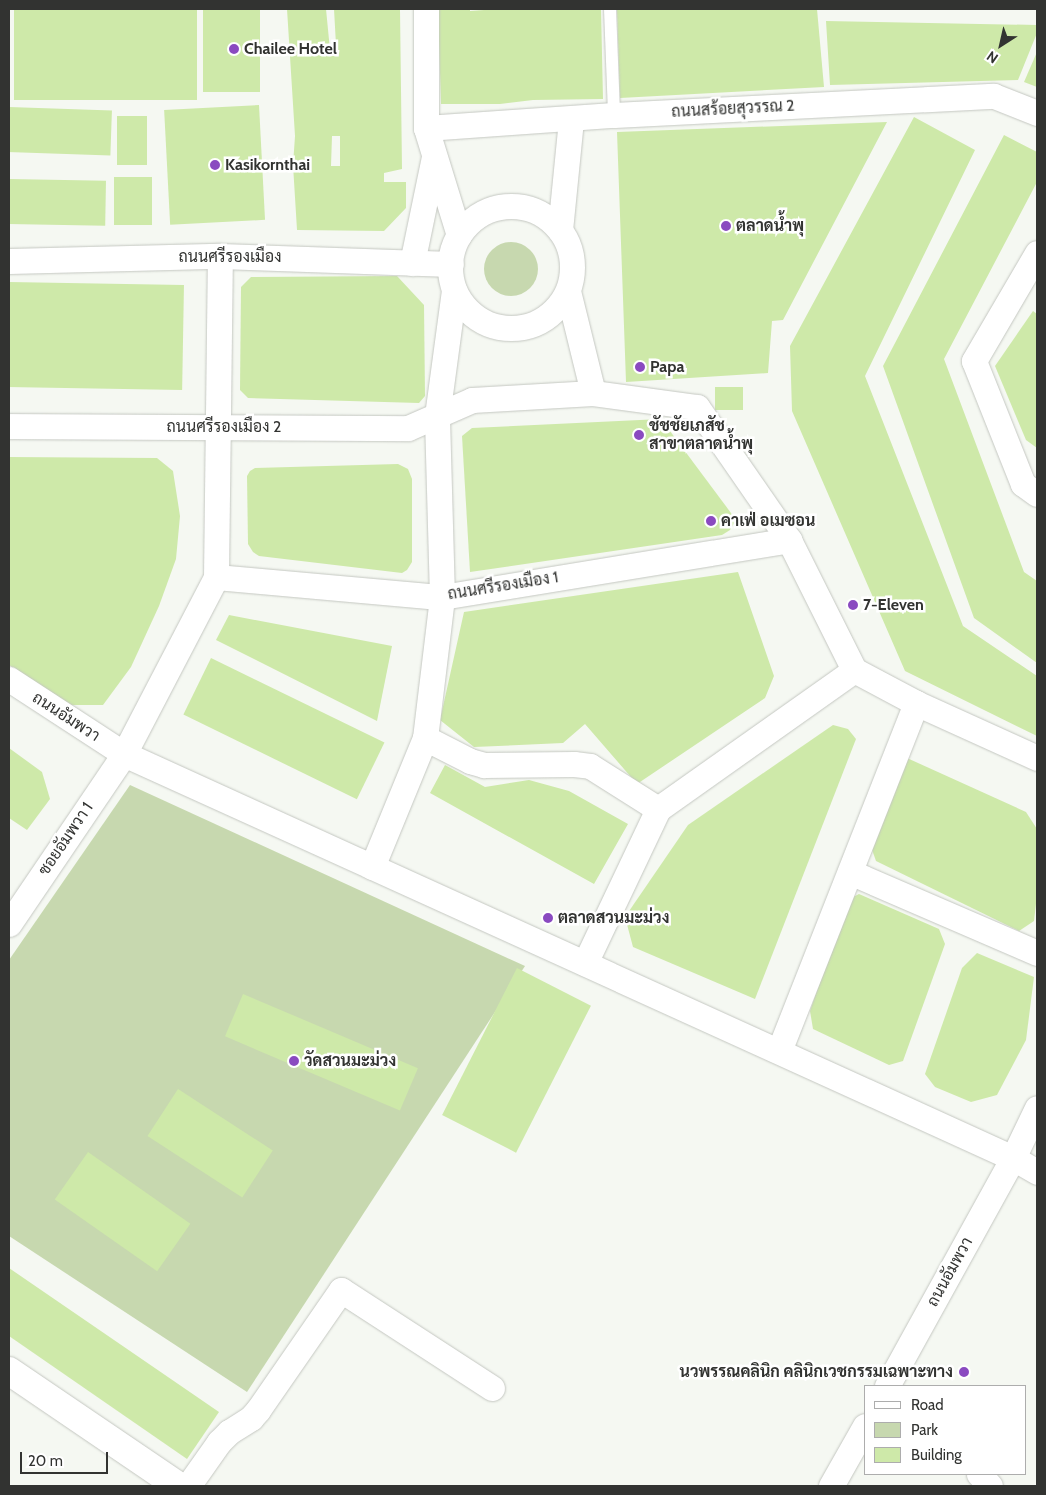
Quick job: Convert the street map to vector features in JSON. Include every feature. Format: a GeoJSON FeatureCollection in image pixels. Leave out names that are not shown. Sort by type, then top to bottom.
{"type":"FeatureCollection","features":[{"type":"Feature","properties":{"kind":"street"},"geometry":{"type":"LineString","coordinates":[[426,9],[426,128],[459,235]]}},
{"type":"Feature","properties":{"kind":"street","name":"ถนนสร้อยสุวรรณ 2"},"geometry":{"type":"LineString","coordinates":[[426,128],[614,115],[994,96],[1037,113]]}},
{"type":"Feature","properties":{"kind":"street"},"geometry":{"type":"LineString","coordinates":[[560,230],[571,119]]}},
{"type":"Feature","properties":{"kind":"street"},"geometry":{"type":"LineString","coordinates":[[412,263],[434,155]]}},
{"type":"Feature","properties":{"kind":"street"},"geometry":{"type":"LineString","coordinates":[[507,206],[526,207],[539,213],[560,230],[570,250],[573,270],[568,291],[557,308],[540,322],[520,328],[499,327],[480,319],[464,307],[454,290],[450,272],[452,252],[459,235],[471,220],[488,210],[507,206]]}},
{"type":"Feature","properties":{"kind":"street"},"geometry":{"type":"LineString","coordinates":[[216,577],[216,427],[220,256]]}},
{"type":"Feature","properties":{"kind":"street","name":"ถนนศรีรองเมือง"},"geometry":{"type":"LineString","coordinates":[[9,261],[220,256],[451,264]]}},
{"type":"Feature","properties":{"kind":"street"},"geometry":{"type":"LineString","coordinates":[[1035,262],[974,361],[1023,484],[1037,494]]}},
{"type":"Feature","properties":{"kind":"street"},"geometry":{"type":"LineString","coordinates":[[372,866],[425,738],[442,597],[437,416],[454,290]]}},
{"type":"Feature","properties":{"kind":"street"},"geometry":{"type":"LineString","coordinates":[[568,291],[593,393]]}},
{"type":"Feature","properties":{"kind":"street","name":"ถนนศรีรองเมือง 2"},"geometry":{"type":"LineString","coordinates":[[9,426],[408,428],[472,400],[593,393],[697,406],[789,540],[854,670]]}},
{"type":"Feature","properties":{"kind":"street","name":"ถนนศรีรองเมือง 1"},"geometry":{"type":"LineString","coordinates":[[216,577],[442,597],[789,540]]}},
{"type":"Feature","properties":{"kind":"street","name":"ซอยอัมพวา 1"},"geometry":{"type":"LineString","coordinates":[[9,924],[124,754],[216,577]]}},
{"type":"Feature","properties":{"kind":"street"},"geometry":{"type":"LineString","coordinates":[[586,963],[658,809],[854,670],[916,704],[1037,758]]}},
{"type":"Feature","properties":{"kind":"street","name":"ถนนอัมพวา"},"geometry":{"type":"LineString","coordinates":[[9,679],[124,754],[779,1051]]}},
{"type":"Feature","properties":{"kind":"street"},"geometry":{"type":"LineString","coordinates":[[916,704],[779,1051],[1013,1158],[1037,1172]]}},
{"type":"Feature","properties":{"kind":"street"},"geometry":{"type":"LineString","coordinates":[[425,738],[470,761],[484,765],[574,764],[590,766],[658,809]]}},
{"type":"Feature","properties":{"kind":"street"},"geometry":{"type":"LineString","coordinates":[[850,872],[1037,953]]}},
{"type":"Feature","properties":{"kind":"street","name":"ถนนอัมพวา"},"geometry":{"type":"LineString","coordinates":[[894,1383],[1013,1158],[1037,1108]]}},
{"type":"Feature","properties":{"kind":"street"},"geometry":{"type":"LineString","coordinates":[[188,1486],[229,1432],[244,1424],[258,1410],[341,1290],[492,1388]]}},
{"type":"Feature","properties":{"kind":"street"},"geometry":{"type":"LineString","coordinates":[[9,1371],[178,1486]]}},
{"type":"Feature","properties":{"kind":"street"},"geometry":{"type":"LineString","coordinates":[[831,1486],[864,1428]]}},
{"type":"Feature","properties":{"kind":"street"},"geometry":{"type":"LineString","coordinates":[[980,1475],[990,1486]]}},
{"type":"Feature","properties":{"kind":"lane"},"geometry":{"type":"LineString","coordinates":[[610,9],[614,115]]}},
{"type":"Feature","properties":{"kind":"green space"},"geometry":{"type":"Polygon","coordinates":[[[511,242],[521,244],[530,250],[536,259],[538,269],[536,279],[530,288],[521,294],[511,296],[501,294],[492,288],[486,279],[484,269],[486,259],[492,250],[501,244],[511,242]]]}},
{"type":"Feature","properties":{"kind":"green space","name":"วัดสวนมะม่วง"},"geometry":{"type":"Polygon","coordinates":[[[130,785],[525,966],[247,1392],[9,1236],[9,960],[130,785]]]}},
{"type":"Feature","properties":{"kind":"building"},"geometry":{"type":"Polygon","coordinates":[[[14,9],[197,9],[197,100],[14,100],[14,9]]]}},
{"type":"Feature","properties":{"kind":"building","name":"Chailee Hotel"},"geometry":{"type":"Polygon","coordinates":[[[203,9],[260,9],[260,92],[203,92],[203,9]]]}},
{"type":"Feature","properties":{"kind":"building"},"geometry":{"type":"Polygon","coordinates":[[[287,9],[326,9],[330,50],[336,45],[334,9],[400,9],[402,169],[384,173],[384,182],[406,182],[406,208],[384,231],[297,230],[293,165],[295,136],[287,9]],[[332,136],[331,166],[340,166],[340,136],[332,136]]]}},
{"type":"Feature","properties":{"kind":"building"},"geometry":{"type":"Polygon","coordinates":[[[438,9],[470,9],[470,11],[498,9],[601,9],[603,99],[533,100],[500,104],[441,104],[438,9]]]}},
{"type":"Feature","properties":{"kind":"building"},"geometry":{"type":"Polygon","coordinates":[[[817,9],[824,87],[620,98],[617,10],[817,9]]]}},
{"type":"Feature","properties":{"kind":"building"},"geometry":{"type":"Polygon","coordinates":[[[826,21],[1037,25],[1037,33],[1018,80],[830,85],[826,21]]]}},
{"type":"Feature","properties":{"kind":"building"},"geometry":{"type":"Polygon","coordinates":[[[1037,52],[1037,87],[1024,82],[1037,52]]]}},
{"type":"Feature","properties":{"kind":"building","name":"Kasikornthai"},"geometry":{"type":"Polygon","coordinates":[[[259,105],[265,220],[170,225],[164,110],[259,105]]]}},
{"type":"Feature","properties":{"kind":"building"},"geometry":{"type":"Polygon","coordinates":[[[9,107],[112,111],[110,156],[9,152],[9,107]]]}},
{"type":"Feature","properties":{"kind":"building"},"geometry":{"type":"Polygon","coordinates":[[[117,116],[147,116],[147,165],[117,165],[117,116]]]}},
{"type":"Feature","properties":{"kind":"building"},"geometry":{"type":"Polygon","coordinates":[[[914,117],[975,150],[865,376],[963,626],[1037,676],[1037,736],[905,671],[792,411],[790,346],[914,117]]]}},
{"type":"Feature","properties":{"kind":"building","name":"ตลาดน้ำพุ"},"geometry":{"type":"Polygon","coordinates":[[[887,122],[783,320],[772,321],[768,373],[626,382],[617,132],[887,122]]]}},
{"type":"Feature","properties":{"kind":"building"},"geometry":{"type":"Polygon","coordinates":[[[1004,135],[1037,152],[1037,182],[944,359],[1024,572],[1037,581],[1037,663],[974,618],[883,366],[1004,135]]]}},
{"type":"Feature","properties":{"kind":"building"},"geometry":{"type":"Polygon","coordinates":[[[114,177],[152,177],[152,225],[114,225],[114,177]]]}},
{"type":"Feature","properties":{"kind":"building"},"geometry":{"type":"Polygon","coordinates":[[[9,179],[106,181],[105,226],[9,224],[9,179]]]}},
{"type":"Feature","properties":{"kind":"building"},"geometry":{"type":"Polygon","coordinates":[[[397,276],[424,305],[425,396],[419,403],[248,398],[240,390],[241,287],[251,277],[397,276]]]}},
{"type":"Feature","properties":{"kind":"building"},"geometry":{"type":"Polygon","coordinates":[[[9,282],[184,285],[182,390],[9,387],[9,282]]]}},
{"type":"Feature","properties":{"kind":"building"},"geometry":{"type":"Polygon","coordinates":[[[1033,311],[1037,314],[1037,448],[1026,440],[995,366],[1033,311]]]}},
{"type":"Feature","properties":{"kind":"building"},"geometry":{"type":"Polygon","coordinates":[[[715,387],[743,387],[743,410],[715,410],[715,387]]]}},
{"type":"Feature","properties":{"kind":"building"},"geometry":{"type":"Polygon","coordinates":[[[661,419],[731,513],[735,522],[730,530],[722,535],[470,572],[462,436],[472,428],[661,419]]]}},
{"type":"Feature","properties":{"kind":"building"},"geometry":{"type":"Polygon","coordinates":[[[9,457],[157,458],[173,471],[180,516],[176,559],[159,606],[131,667],[103,705],[69,705],[9,665],[9,457]]]}},
{"type":"Feature","properties":{"kind":"building"},"geometry":{"type":"Polygon","coordinates":[[[398,464],[408,469],[412,479],[412,562],[407,570],[402,573],[259,556],[253,552],[248,544],[247,476],[255,468],[398,464]]]}},
{"type":"Feature","properties":{"kind":"building"},"geometry":{"type":"Polygon","coordinates":[[[738,572],[774,676],[765,698],[637,784],[585,724],[563,743],[474,747],[440,720],[464,612],[738,572]]]}},
{"type":"Feature","properties":{"kind":"building"},"geometry":{"type":"Polygon","coordinates":[[[229,615],[392,646],[377,721],[216,640],[229,615]]]}},
{"type":"Feature","properties":{"kind":"building"},"geometry":{"type":"Polygon","coordinates":[[[211,658],[384,743],[357,799],[183,715],[211,658]]]}},
{"type":"Feature","properties":{"kind":"building"},"geometry":{"type":"Polygon","coordinates":[[[833,725],[848,729],[856,739],[755,999],[633,947],[625,917],[688,825],[833,725]]]}},
{"type":"Feature","properties":{"kind":"building"},"geometry":{"type":"Polygon","coordinates":[[[9,748],[42,772],[50,799],[27,830],[9,818],[9,748]]]}},
{"type":"Feature","properties":{"kind":"building"},"geometry":{"type":"Polygon","coordinates":[[[907,758],[1026,812],[1037,829],[1037,895],[1034,921],[1019,931],[876,861],[870,844],[907,758]]]}},
{"type":"Feature","properties":{"kind":"building"},"geometry":{"type":"Polygon","coordinates":[[[445,765],[485,787],[529,780],[569,791],[628,824],[594,884],[430,793],[445,765]]]}},
{"type":"Feature","properties":{"kind":"building"},"geometry":{"type":"Polygon","coordinates":[[[859,894],[939,929],[945,944],[903,1061],[889,1065],[813,1029],[810,1011],[847,900],[859,894]]]}},
{"type":"Feature","properties":{"kind":"building"},"geometry":{"type":"Polygon","coordinates":[[[977,953],[1034,977],[1026,1040],[997,1095],[971,1102],[935,1087],[925,1074],[962,968],[977,953]]]}},
{"type":"Feature","properties":{"kind":"building"},"geometry":{"type":"Polygon","coordinates":[[[517,968],[591,1006],[516,1153],[442,1115],[517,968]]]}},
{"type":"Feature","properties":{"kind":"building"},"geometry":{"type":"Polygon","coordinates":[[[243,994],[418,1068],[400,1111],[225,1036],[243,994]]]}},
{"type":"Feature","properties":{"kind":"building"},"geometry":{"type":"Polygon","coordinates":[[[178,1089],[273,1151],[242,1198],[148,1136],[178,1089]]]}},
{"type":"Feature","properties":{"kind":"building"},"geometry":{"type":"Polygon","coordinates":[[[88,1152],[190,1224],[157,1271],[55,1200],[88,1152]]]}},
{"type":"Feature","properties":{"kind":"building"},"geometry":{"type":"Polygon","coordinates":[[[9,1268],[219,1412],[187,1459],[9,1336],[9,1268]]]}},
{"type":"Feature","properties":{"kind":"place","name":"Chailee Hotel"},"geometry":{"type":"Point","coordinates":[234,49]}},
{"type":"Feature","properties":{"kind":"place","name":"Kasikornthai"},"geometry":{"type":"Point","coordinates":[215,165]}},
{"type":"Feature","properties":{"kind":"place","name":"ตลาดน้ำพุ"},"geometry":{"type":"Point","coordinates":[726,226]}},
{"type":"Feature","properties":{"kind":"place","name":"Papa"},"geometry":{"type":"Point","coordinates":[640,367]}},
{"type":"Feature","properties":{"kind":"place","name":"ชัชชัยเภสัช สาขาตลาดน้ำพุ"},"geometry":{"type":"Point","coordinates":[639,435]}},
{"type":"Feature","properties":{"kind":"place","name":"คาเฟ่ อเมซอน"},"geometry":{"type":"Point","coordinates":[711,521]}},
{"type":"Feature","properties":{"kind":"place","name":"7-Eleven"},"geometry":{"type":"Point","coordinates":[853,605]}},
{"type":"Feature","properties":{"kind":"place","name":"ตลาดสวนมะม่วง"},"geometry":{"type":"Point","coordinates":[548,918]}},
{"type":"Feature","properties":{"kind":"place","name":"วัดสวนมะม่วง"},"geometry":{"type":"Point","coordinates":[294,1061]}},
{"type":"Feature","properties":{"kind":"place","name":"นวพรรณคลินิก คลินิกเวชกรรมเฉพาะทาง"},"geometry":{"type":"Point","coordinates":[964,1372]}}]}
